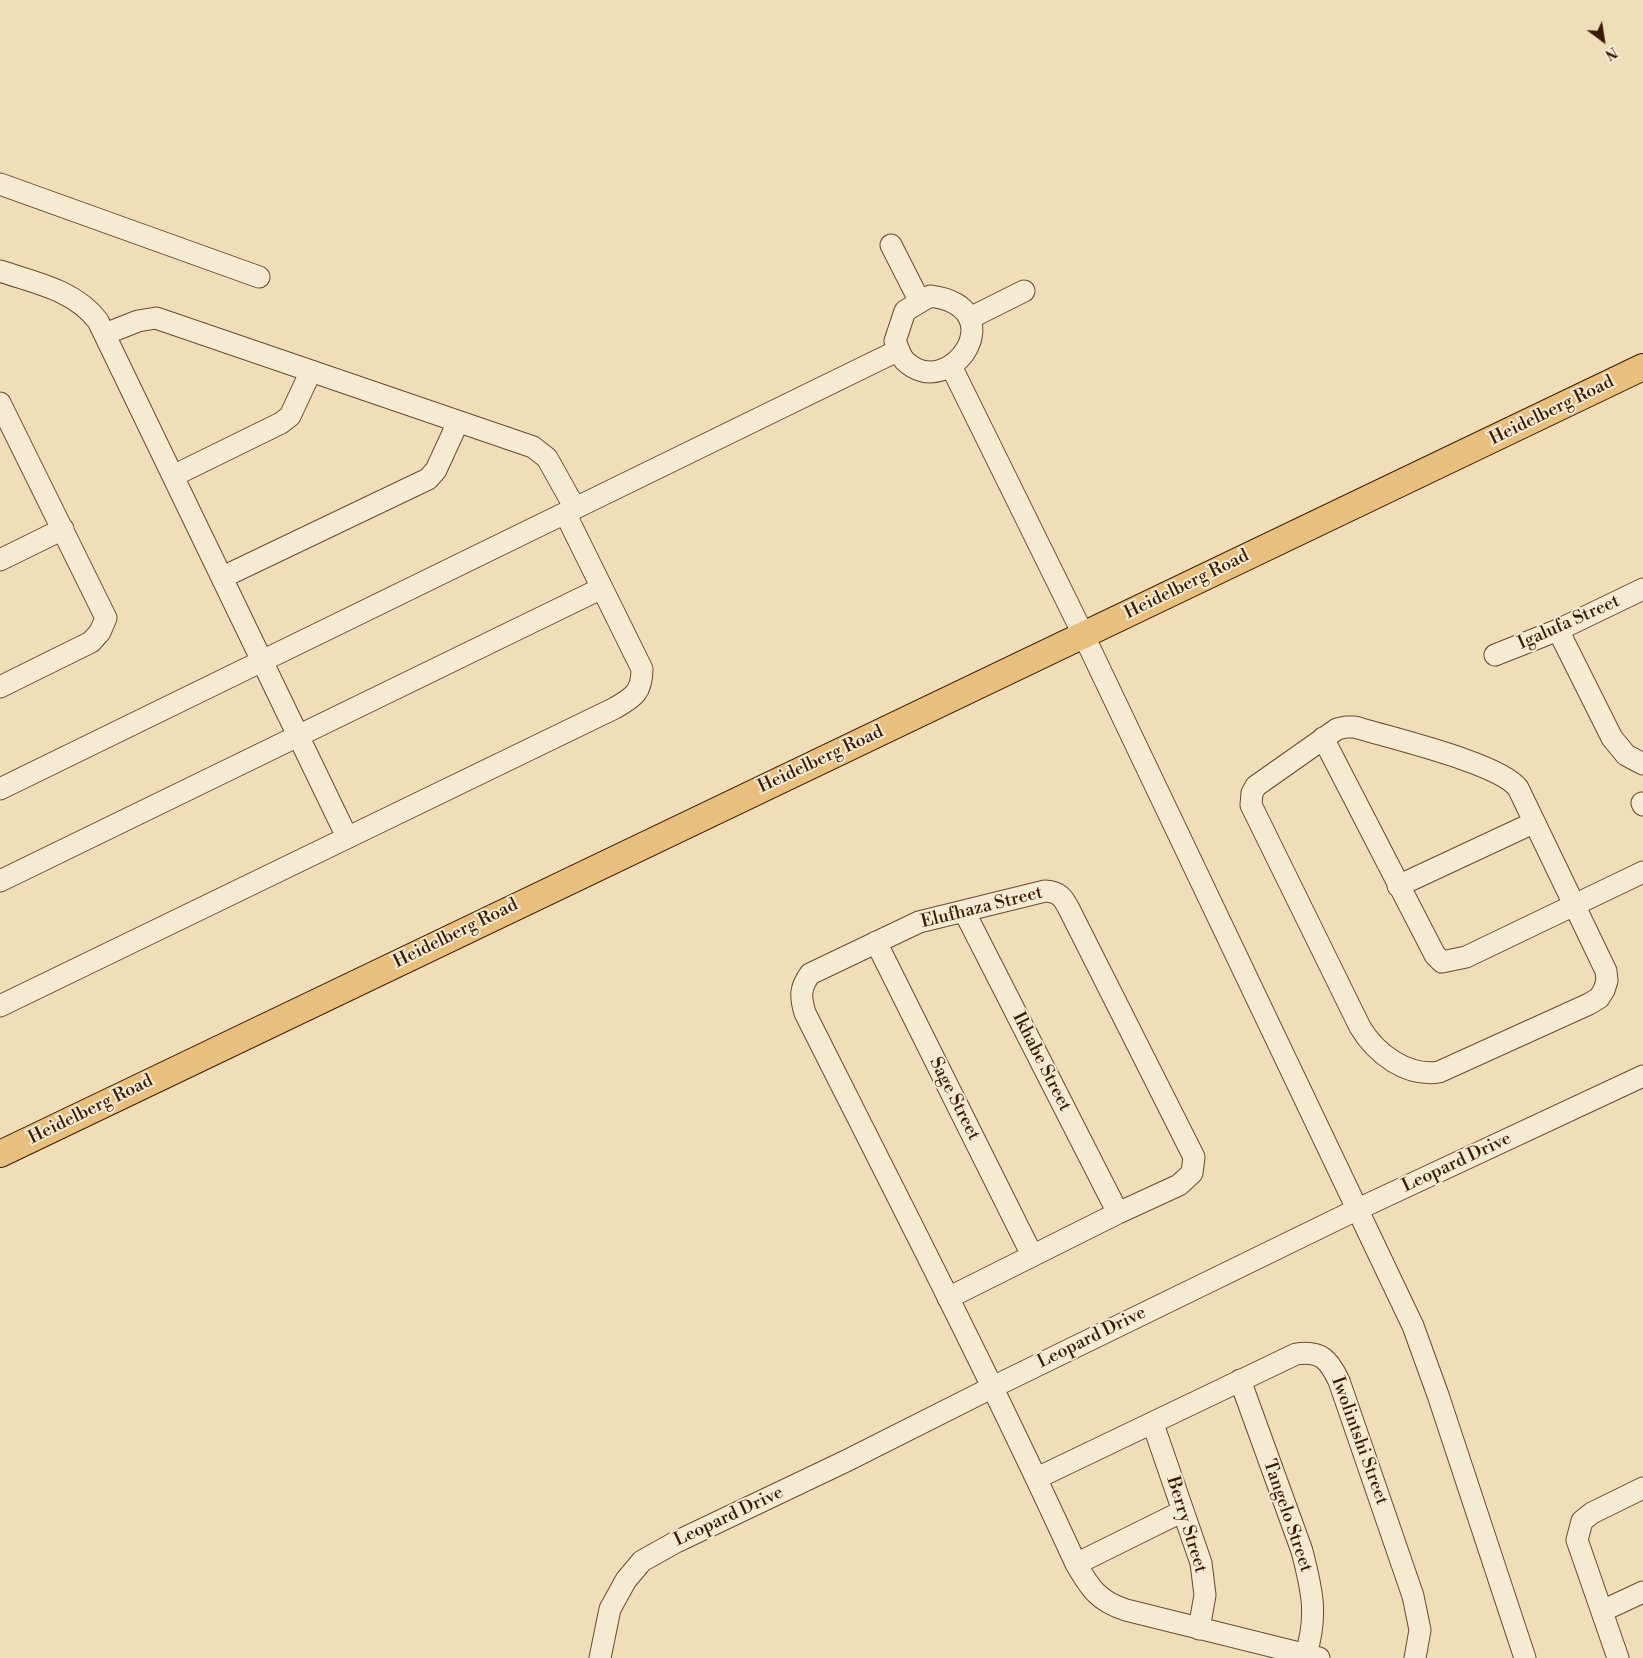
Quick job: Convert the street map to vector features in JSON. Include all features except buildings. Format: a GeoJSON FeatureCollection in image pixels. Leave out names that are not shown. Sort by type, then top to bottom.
{"type":"FeatureCollection","features":[{"type":"Feature","properties":{"kind":"main road","name":"Heidelberg Road"},"geometry":{"type":"LineString","coordinates":[[0,1154],[1643,367]]}},
{"type":"Feature","properties":{"kind":"street"},"geometry":{"type":"LineString","coordinates":[[0,184],[259,277]]}},
{"type":"Feature","properties":{"kind":"street"},"geometry":{"type":"LineString","coordinates":[[891,245],[920,302]]}},
{"type":"Feature","properties":{"kind":"street"},"geometry":{"type":"LineString","coordinates":[[0,271],[70,295],[89,309],[105,334],[347,837]]}},
{"type":"Feature","properties":{"kind":"street"},"geometry":{"type":"LineString","coordinates":[[970,318],[1024,290]]}},
{"type":"Feature","properties":{"kind":"street"},"geometry":{"type":"LineString","coordinates":[[930,296],[945,298],[959,304],[970,318],[972,338],[967,352],[951,366],[934,372],[920,370],[904,360],[895,341],[905,311],[920,302],[930,296]]}},
{"type":"Feature","properties":{"kind":"street"},"geometry":{"type":"LineString","coordinates":[[0,1006],[632,698],[642,684],[642,669],[602,588],[548,458],[533,447],[156,318],[138,321],[105,334]]}},
{"type":"Feature","properties":{"kind":"street"},"geometry":{"type":"LineString","coordinates":[[0,789],[899,350]]}},
{"type":"Feature","properties":{"kind":"street"},"geometry":{"type":"LineString","coordinates":[[951,366],[1084,634],[1400,1300],[1424,1356],[1525,1658]]}},
{"type":"Feature","properties":{"kind":"street"},"geometry":{"type":"LineString","coordinates":[[173,476],[281,423],[290,416],[311,371]]}},
{"type":"Feature","properties":{"kind":"street"},"geometry":{"type":"LineString","coordinates":[[0,403],[6,432],[63,529],[106,618],[100,632],[90,642],[0,687]]}},
{"type":"Feature","properties":{"kind":"street"},"geometry":{"type":"LineString","coordinates":[[223,577],[428,479],[436,470],[458,422]]}},
{"type":"Feature","properties":{"kind":"street"},"geometry":{"type":"LineString","coordinates":[[0,560],[63,529]]}},
{"type":"Feature","properties":{"kind":"street"},"geometry":{"type":"LineString","coordinates":[[0,881],[602,588]]}},
{"type":"Feature","properties":{"kind":"street","name":"Igalufa Street"},"geometry":{"type":"LineString","coordinates":[[1495,655],[1558,630],[1643,589]]}},
{"type":"Feature","properties":{"kind":"street"},"geometry":{"type":"LineString","coordinates":[[1558,630],[1612,738],[1626,755],[1643,764]]}},
{"type":"Feature","properties":{"kind":"street"},"geometry":{"type":"LineString","coordinates":[[1355,727],[1481,765],[1512,780],[1534,823],[1575,904],[1606,971],[1607,980],[1599,998],[1575,1011],[1439,1072],[1428,1074],[1414,1071],[1382,1054],[1372,1046],[1360,1027],[1250,805],[1252,793],[1256,786],[1338,729],[1355,727]]}},
{"type":"Feature","properties":{"kind":"street"},"geometry":{"type":"LineString","coordinates":[[1323,738],[1398,886],[1435,955],[1442,962],[1466,957],[1643,872]]}},
{"type":"Feature","properties":{"kind":"street"},"geometry":{"type":"LineString","coordinates":[[1398,886],[1534,823]]}},
{"type":"Feature","properties":{"kind":"street","name":"Elufhaza Street"},"geometry":{"type":"LineString","coordinates":[[948,1298],[1032,1255],[1186,1181],[1194,1167],[1194,1157],[1063,897],[1055,892],[1045,891],[919,922],[810,974],[801,986],[800,998],[805,1013],[948,1298],[993,1387]]}},
{"type":"Feature","properties":{"kind":"street","name":"Ikhabe Street"},"geometry":{"type":"LineString","coordinates":[[964,911],[1118,1213]]}},
{"type":"Feature","properties":{"kind":"street","name":"Sage Street"},"geometry":{"type":"LineString","coordinates":[[876,942],[1032,1255]]}},
{"type":"Feature","properties":{"kind":"street","name":"Leopard Drive"},"geometry":{"type":"LineString","coordinates":[[600,1658],[610,1609],[626,1580],[642,1561],[676,1542],[854,1457],[1356,1210],[1643,1076]]}},
{"type":"Feature","properties":{"kind":"street","name":"Iwolintshi Street"},"geometry":{"type":"LineString","coordinates":[[1037,1478],[1296,1354],[1310,1352],[1326,1360],[1334,1371],[1350,1411],[1419,1616],[1420,1642],[1415,1658]]}},
{"type":"Feature","properties":{"kind":"street","name":"Tangelo Street"},"geometry":{"type":"LineString","coordinates":[[1240,1380],[1302,1551],[1309,1580],[1314,1621],[1313,1656]]}},
{"type":"Feature","properties":{"kind":"street"},"geometry":{"type":"LineString","coordinates":[[993,1387],[1076,1564],[1089,1585],[1101,1599],[1112,1605],[1199,1629],[1313,1656]]}},
{"type":"Feature","properties":{"kind":"street","name":"Berry Street"},"geometry":{"type":"LineString","coordinates":[[1153,1424],[1183,1511],[1203,1578],[1205,1595],[1199,1629]]}},
{"type":"Feature","properties":{"kind":"street"},"geometry":{"type":"LineString","coordinates":[[1618,1658],[1579,1551],[1577,1540],[1582,1521],[1592,1513],[1643,1488]]}},
{"type":"Feature","properties":{"kind":"street"},"geometry":{"type":"LineString","coordinates":[[1076,1564],[1183,1511]]}},
{"type":"Feature","properties":{"kind":"street"},"geometry":{"type":"LineString","coordinates":[[1602,1611],[1643,1592]]}}]}
